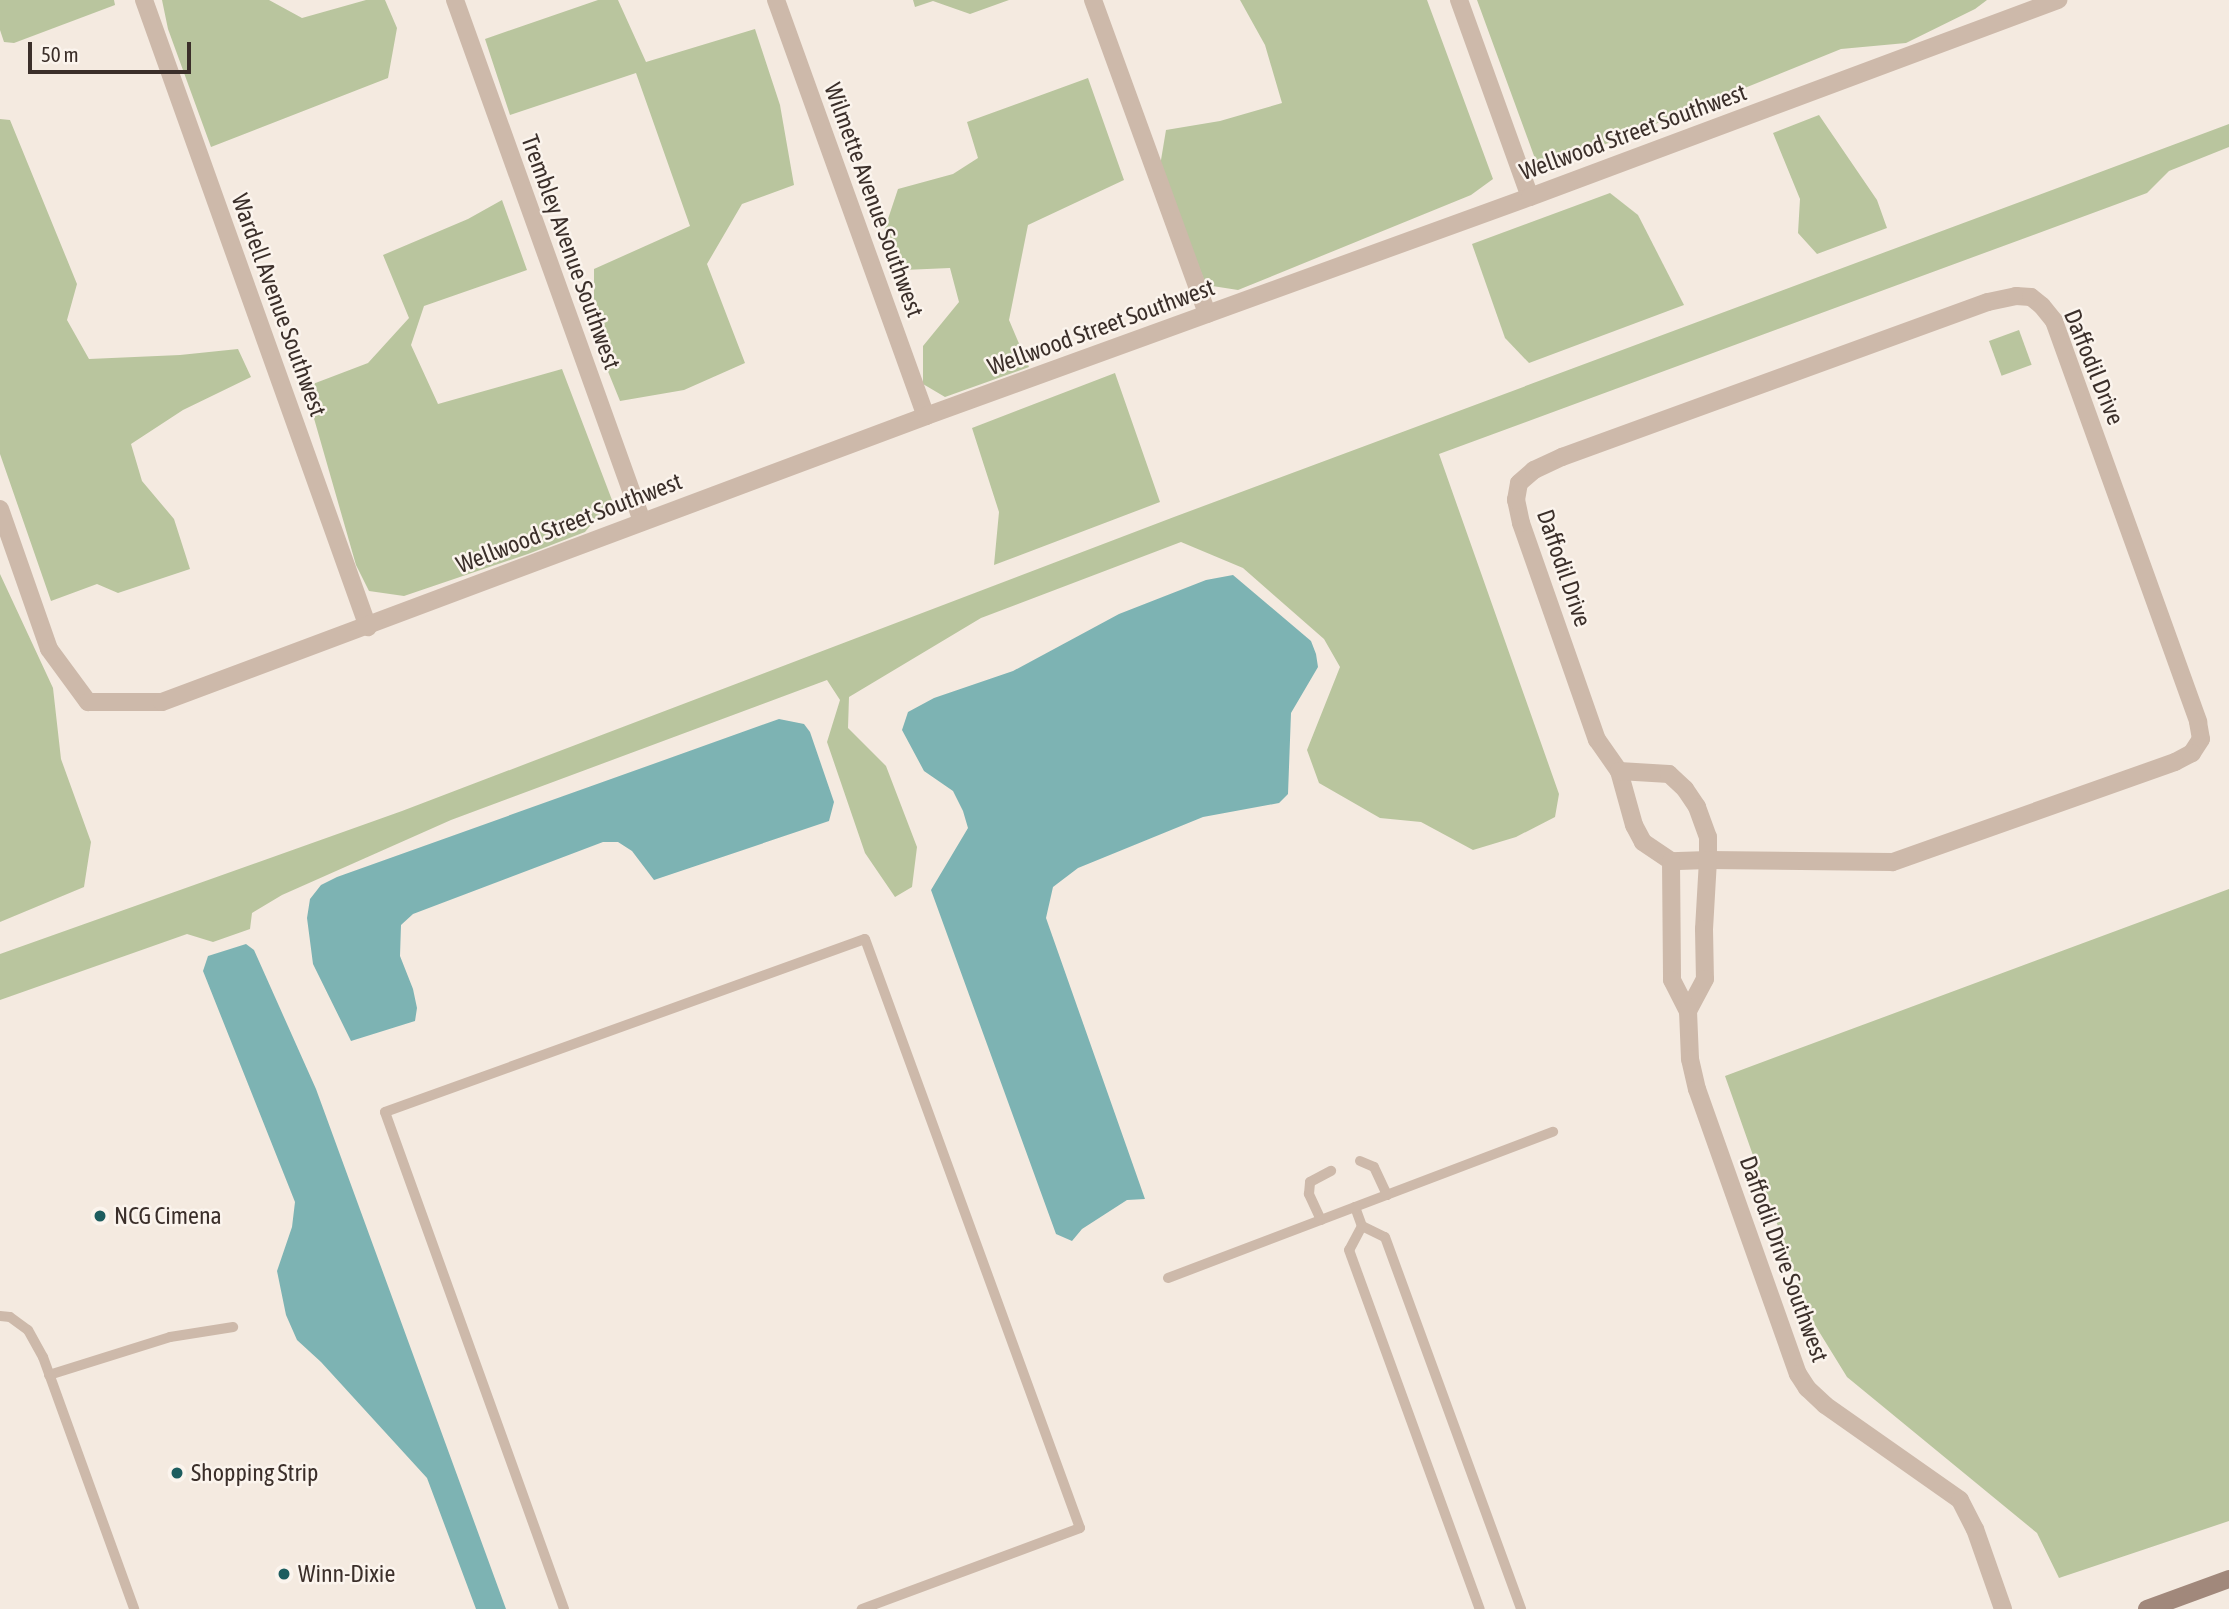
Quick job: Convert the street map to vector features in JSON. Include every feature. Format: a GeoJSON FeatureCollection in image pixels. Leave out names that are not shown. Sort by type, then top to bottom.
{"type":"FeatureCollection","features":[{"type":"Feature","properties":{"kind":"main road"},"geometry":{"type":"LineString","coordinates":[[2147,1609],[2229,1579]]}},
{"type":"Feature","properties":{"kind":"street","name":"Wardell Avenue Southwest"},"geometry":{"type":"LineString","coordinates":[[144,0],[368,626]]}},
{"type":"Feature","properties":{"kind":"street","name":"Trembley Avenue Southwest"},"geometry":{"type":"LineString","coordinates":[[455,0],[642,521]]}},
{"type":"Feature","properties":{"kind":"street","name":"Wilmette Avenue Southwest"},"geometry":{"type":"LineString","coordinates":[[776,0],[926,416]]}},
{"type":"Feature","properties":{"kind":"street"},"geometry":{"type":"LineString","coordinates":[[1093,0],[1207,314]]}},
{"type":"Feature","properties":{"kind":"street"},"geometry":{"type":"LineString","coordinates":[[1459,0],[1530,197]]}},
{"type":"Feature","properties":{"kind":"street","name":"Wellwood Street Southwest"},"geometry":{"type":"LineString","coordinates":[[0,509],[49,649],[88,702],[162,702],[642,521],[1530,197],[2058,0]]}},
{"type":"Feature","properties":{"kind":"street","name":"Daffodil Drive"},"geometry":{"type":"LineString","coordinates":[[2016,296],[2031,297],[2042,306],[2054,321],[2198,722],[2201,740],[2192,753],[2175,762],[1892,862],[1671,861],[1643,842],[1634,825],[1619,771],[1597,740],[1525,536],[1516,500],[1519,484],[1534,470],[1562,457],[1988,302],[2016,296]]}},
{"type":"Feature","properties":{"kind":"street"},"geometry":{"type":"LineString","coordinates":[[1619,771],[1669,775],[1685,789],[1697,807],[1708,837],[1705,979],[1688,1011]]}},
{"type":"Feature","properties":{"kind":"street","name":"Daffodil Drive Southwest"},"geometry":{"type":"LineString","coordinates":[[1671,861],[1672,980],[1688,1011],[1690,1059],[1697,1089],[1798,1374],[1825,1405],[1961,1500],[1975,1529],[2003,1609]]}},
{"type":"Feature","properties":{"kind":"lane"},"geometry":{"type":"LineString","coordinates":[[564,1609],[385,1112],[865,939],[1080,1528],[883,1605],[862,1609]]}},
{"type":"Feature","properties":{"kind":"lane"},"geometry":{"type":"LineString","coordinates":[[1168,1278],[1553,1132]]}},
{"type":"Feature","properties":{"kind":"lane"},"geometry":{"type":"LineString","coordinates":[[1360,1161],[1374,1167],[1387,1195]]}},
{"type":"Feature","properties":{"kind":"lane"},"geometry":{"type":"LineString","coordinates":[[1321,1220],[1309,1194],[1310,1182],[1331,1171]]}},
{"type":"Feature","properties":{"kind":"lane"},"geometry":{"type":"LineString","coordinates":[[1355,1207],[1362,1226],[1385,1237],[1521,1609]]}},
{"type":"Feature","properties":{"kind":"lane"},"geometry":{"type":"LineString","coordinates":[[1362,1226],[1349,1250],[1480,1609]]}},
{"type":"Feature","properties":{"kind":"lane"},"geometry":{"type":"LineString","coordinates":[[0,1316],[10,1317],[28,1330],[49,1375],[134,1609]]}},
{"type":"Feature","properties":{"kind":"lane"},"geometry":{"type":"LineString","coordinates":[[49,1375],[170,1337],[233,1327]]}},
{"type":"Feature","properties":{"kind":"green space"},"geometry":{"type":"Polygon","coordinates":[[[0,0],[114,0],[115,5],[14,43],[4,42],[0,30],[0,0]]]}},
{"type":"Feature","properties":{"kind":"green space"},"geometry":{"type":"Polygon","coordinates":[[[162,0],[269,0],[302,18],[366,0],[385,0],[397,28],[388,78],[211,147],[168,29],[162,0]]]}},
{"type":"Feature","properties":{"kind":"green space"},"geometry":{"type":"Polygon","coordinates":[[[598,0],[618,0],[646,62],[755,29],[780,105],[794,185],[742,204],[707,264],[745,363],[684,390],[620,401],[594,337],[594,269],[690,226],[636,73],[510,115],[485,39],[598,0]]]}},
{"type":"Feature","properties":{"kind":"green space"},"geometry":{"type":"Polygon","coordinates":[[[913,0],[1009,0],[970,14],[933,1],[915,7],[913,0]]]}},
{"type":"Feature","properties":{"kind":"green space"},"geometry":{"type":"Polygon","coordinates":[[[1240,0],[1427,0],[1493,179],[1471,195],[1238,290],[1206,285],[1160,166],[1166,130],[1220,121],[1282,103],[1265,45],[1240,0]]]}},
{"type":"Feature","properties":{"kind":"green space"},"geometry":{"type":"Polygon","coordinates":[[[1477,0],[1987,0],[1975,9],[1906,43],[1841,49],[1576,156],[1537,164],[1477,0]]]}},
{"type":"Feature","properties":{"kind":"green space"},"geometry":{"type":"Polygon","coordinates":[[[1088,78],[1124,180],[1028,225],[1009,320],[1029,367],[945,397],[923,384],[923,346],[959,302],[950,268],[904,270],[884,231],[898,189],[953,174],[978,158],[967,122],[1088,78]]]}},
{"type":"Feature","properties":{"kind":"green space"},"geometry":{"type":"Polygon","coordinates":[[[1819,115],[1877,200],[1887,228],[1817,254],[1798,233],[1800,199],[1773,133],[1819,115]]]}},
{"type":"Feature","properties":{"kind":"green space"},"geometry":{"type":"Polygon","coordinates":[[[0,119],[10,120],[77,284],[67,320],[89,359],[180,355],[238,349],[251,377],[183,410],[131,444],[142,481],[174,519],[190,569],[118,593],[97,584],[51,601],[0,454],[0,119]]]}},
{"type":"Feature","properties":{"kind":"green space"},"geometry":{"type":"Polygon","coordinates":[[[2229,124],[2229,147],[2169,171],[2147,193],[1439,454],[1559,794],[1555,817],[1516,837],[1473,850],[1421,822],[1380,818],[1319,783],[1307,750],[1340,667],[1324,639],[1243,568],[1181,542],[981,618],[849,697],[848,728],[886,766],[917,847],[912,887],[895,897],[865,853],[827,742],[840,700],[827,680],[451,820],[282,895],[252,913],[250,929],[213,942],[187,934],[0,1000],[0,954],[402,811],[1174,517],[2229,124]]]}},
{"type":"Feature","properties":{"kind":"green space"},"geometry":{"type":"Polygon","coordinates":[[[1610,193],[1638,215],[1684,305],[1529,363],[1505,338],[1472,244],[1610,193]]]}},
{"type":"Feature","properties":{"kind":"green space"},"geometry":{"type":"Polygon","coordinates":[[[502,200],[527,270],[424,306],[411,345],[438,404],[562,369],[612,500],[585,532],[528,554],[404,596],[369,591],[356,565],[305,387],[368,363],[409,318],[383,255],[468,219],[502,200]]]}},
{"type":"Feature","properties":{"kind":"green space"},"geometry":{"type":"Polygon","coordinates":[[[2019,330],[2032,365],[2002,376],[1989,341],[2019,330]]]}},
{"type":"Feature","properties":{"kind":"green space"},"geometry":{"type":"Polygon","coordinates":[[[1115,373],[1160,502],[994,565],[999,512],[972,428],[1115,373]]]}},
{"type":"Feature","properties":{"kind":"green space"},"geometry":{"type":"Polygon","coordinates":[[[0,574],[53,688],[61,759],[91,842],[84,887],[0,922],[0,574]]]}},
{"type":"Feature","properties":{"kind":"green space"},"geometry":{"type":"Polygon","coordinates":[[[2229,889],[2229,1521],[2059,1578],[2037,1533],[1847,1377],[1810,1317],[1725,1076],[2229,889]]]}},
{"type":"Feature","properties":{"kind":"water"},"geometry":{"type":"Polygon","coordinates":[[[1233,575],[1311,641],[1316,654],[1318,667],[1291,713],[1288,794],[1279,803],[1203,817],[1078,868],[1053,887],[1046,918],[1145,1199],[1127,1200],[1082,1229],[1072,1241],[1056,1234],[931,890],[968,828],[963,811],[953,791],[924,771],[902,730],[908,712],[934,698],[1013,671],[1119,614],[1206,580],[1233,575]]]}},
{"type":"Feature","properties":{"kind":"water"},"geometry":{"type":"Polygon","coordinates":[[[779,719],[804,724],[810,732],[834,802],[829,821],[654,880],[632,851],[618,842],[603,842],[413,914],[401,925],[400,956],[413,989],[417,1008],[415,1021],[351,1041],[313,964],[307,918],[310,899],[321,885],[779,719]]]}},
{"type":"Feature","properties":{"kind":"water"},"geometry":{"type":"Polygon","coordinates":[[[246,944],[254,950],[316,1089],[506,1609],[476,1609],[427,1478],[321,1362],[297,1340],[286,1315],[277,1271],[292,1227],[295,1202],[203,971],[208,956],[246,944]]]}},
{"type":"Feature","properties":{"kind":"place","name":"NCG Cimena"},"geometry":{"type":"Point","coordinates":[100,1216]}},
{"type":"Feature","properties":{"kind":"place","name":"Shopping Strip"},"geometry":{"type":"Point","coordinates":[177,1473]}},
{"type":"Feature","properties":{"kind":"place","name":"Winn-Dixie"},"geometry":{"type":"Point","coordinates":[284,1574]}}]}
